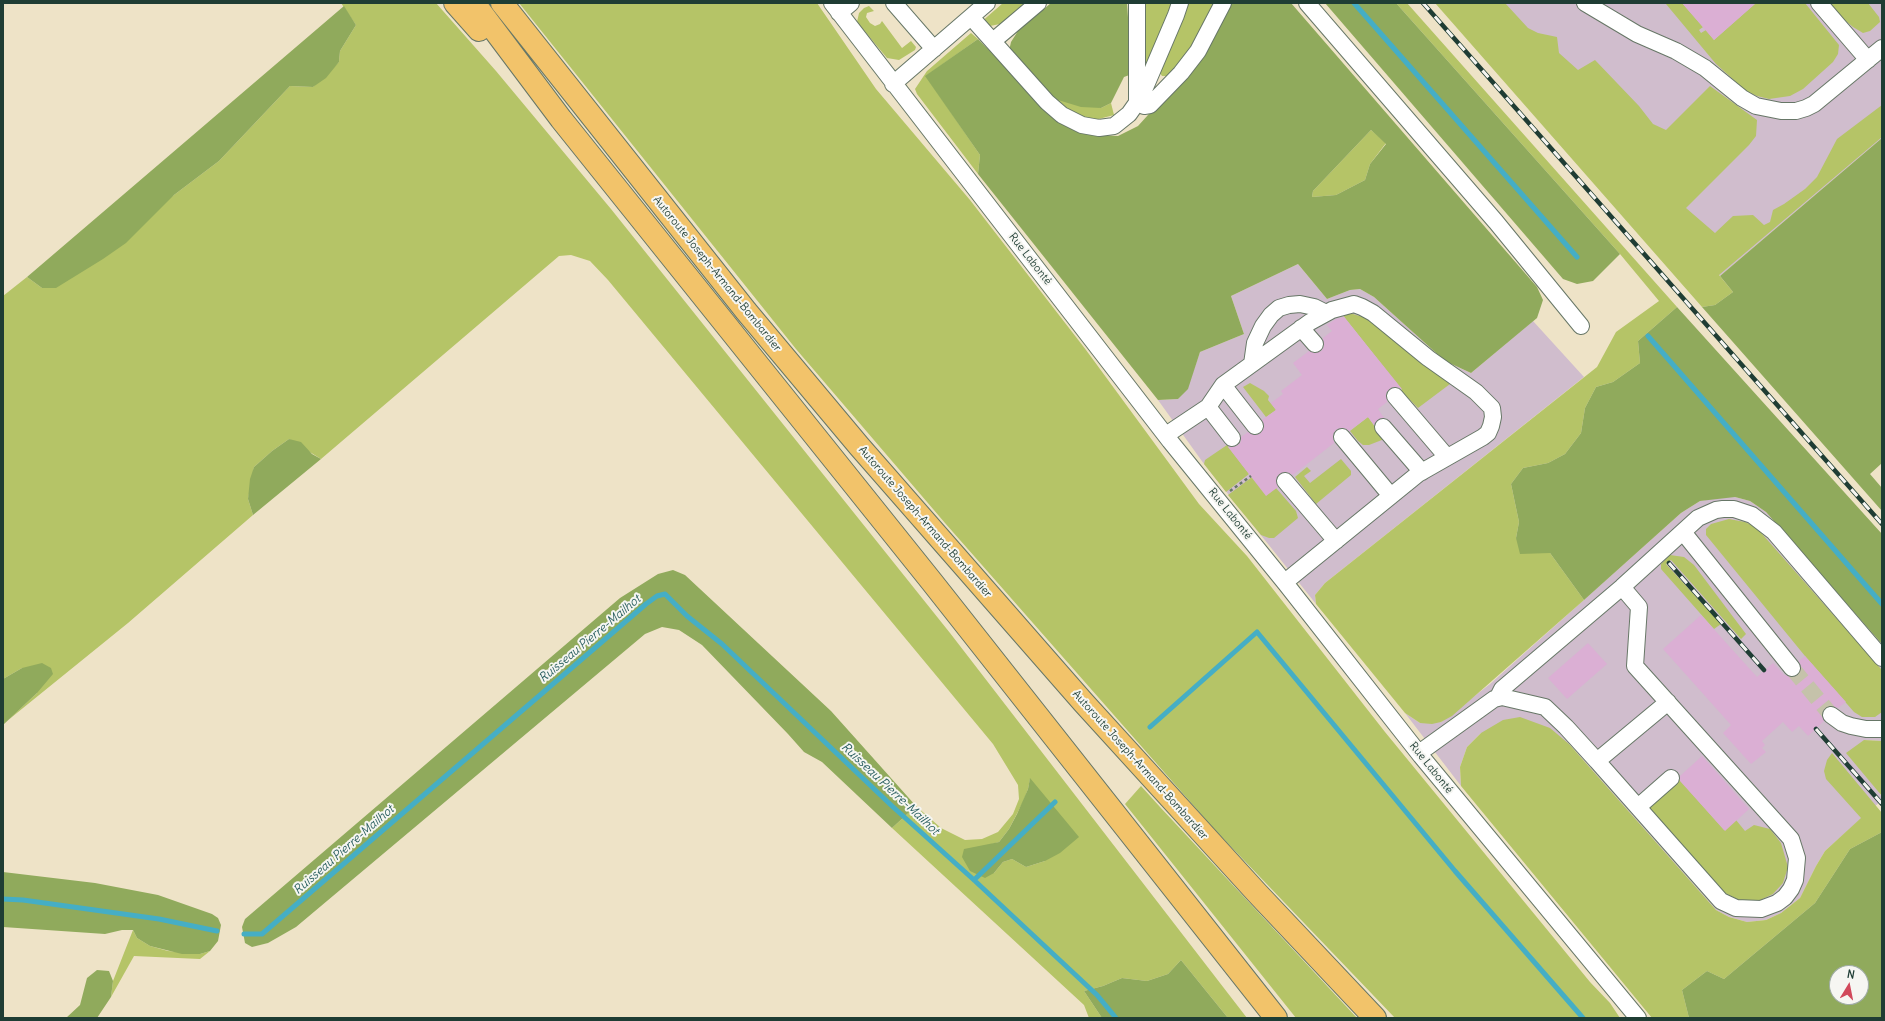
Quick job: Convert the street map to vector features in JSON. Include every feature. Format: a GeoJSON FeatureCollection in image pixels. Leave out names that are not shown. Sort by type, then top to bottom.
{"type":"FeatureCollection","features":[{"type":"Feature","properties":{"kind":"highway"},"geometry":{"type":"LineString","coordinates":[[454,3],[561,119]]}},
{"type":"Feature","properties":{"kind":"highway"},"geometry":{"type":"LineString","coordinates":[[474,3],[561,119],[927,576],[1276,1018]]}},
{"type":"Feature","properties":{"kind":"highway","name":"Autoroute Joseph-Armand-Bombardier"},"geometry":{"type":"LineString","coordinates":[[502,3],[746,311],[859,446],[1083,702],[1257,893],[1375,1018]]}},
{"type":"Feature","properties":{"kind":"street"},"geometry":{"type":"LineString","coordinates":[[894,3],[934,49]]}},
{"type":"Feature","properties":{"kind":"street"},"geometry":{"type":"LineString","coordinates":[[893,84],[986,3]]}},
{"type":"Feature","properties":{"kind":"street"},"geometry":{"type":"LineString","coordinates":[[993,41],[1038,3]]}},
{"type":"Feature","properties":{"kind":"street"},"geometry":{"type":"LineString","coordinates":[[1136,3],[1137,103]]}},
{"type":"Feature","properties":{"kind":"street"},"geometry":{"type":"LineString","coordinates":[[971,17],[1047,102],[1062,115],[1082,125],[1099,128],[1114,126],[1128,114],[1141,97],[1180,3]]}},
{"type":"Feature","properties":{"kind":"street"},"geometry":{"type":"LineString","coordinates":[[1137,103],[1144,106],[1150,105],[1181,73],[1198,51],[1223,3]]}},
{"type":"Feature","properties":{"kind":"street"},"geometry":{"type":"LineString","coordinates":[[1307,3],[1496,222],[1581,326]]}},
{"type":"Feature","properties":{"kind":"street"},"geometry":{"type":"LineString","coordinates":[[1585,3],[1637,34],[1676,51],[1705,68],[1742,98],[1769,109],[1796,111],[1806,108],[1882,48]]}},
{"type":"Feature","properties":{"kind":"street"},"geometry":{"type":"LineString","coordinates":[[1819,3],[1868,60]]}},
{"type":"Feature","properties":{"kind":"street","name":"Rue Labonté"},"geometry":{"type":"LineString","coordinates":[[840,6],[893,84],[1166,435],[1285,582],[1419,753],[1638,1018]]}},
{"type":"Feature","properties":{"kind":"street"},"geometry":{"type":"LineString","coordinates":[[1252,364],[1255,343],[1263,326],[1271,315],[1279,308],[1288,305],[1300,304],[1314,307],[1326,313]]}},
{"type":"Feature","properties":{"kind":"street"},"geometry":{"type":"LineString","coordinates":[[1166,435],[1208,407],[1223,385],[1302,328],[1326,313],[1354,304],[1362,306],[1373,313],[1428,358],[1476,392],[1492,408],[1493,417],[1488,433],[1422,472],[1285,582]]}},
{"type":"Feature","properties":{"kind":"street"},"geometry":{"type":"LineString","coordinates":[[1302,328],[1315,344]]}},
{"type":"Feature","properties":{"kind":"street"},"geometry":{"type":"LineString","coordinates":[[1223,385],[1255,426]]}},
{"type":"Feature","properties":{"kind":"street"},"geometry":{"type":"LineString","coordinates":[[1395,396],[1447,458]]}},
{"type":"Feature","properties":{"kind":"street"},"geometry":{"type":"LineString","coordinates":[[1208,407],[1232,438]]}},
{"type":"Feature","properties":{"kind":"street"},"geometry":{"type":"LineString","coordinates":[[1383,427],[1422,472]]}},
{"type":"Feature","properties":{"kind":"street"},"geometry":{"type":"LineString","coordinates":[[1342,437],[1391,496]]}},
{"type":"Feature","properties":{"kind":"street"},"geometry":{"type":"LineString","coordinates":[[1285,481],[1336,540]]}},
{"type":"Feature","properties":{"kind":"street"},"geometry":{"type":"LineString","coordinates":[[1419,753],[1498,697],[1502,689],[1622,586],[1698,518],[1716,510],[1734,509],[1759,519],[1774,532],[1882,658]]}},
{"type":"Feature","properties":{"kind":"street"},"geometry":{"type":"LineString","coordinates":[[1683,532],[1792,668]]}},
{"type":"Feature","properties":{"kind":"street"},"geometry":{"type":"LineString","coordinates":[[1498,697],[1509,697],[1545,706],[1597,761],[1716,897],[1729,905],[1744,909],[1761,909],[1777,903],[1785,897],[1796,880],[1797,858],[1791,839],[1635,666],[1639,606],[1622,586]]}},
{"type":"Feature","properties":{"kind":"street"},"geometry":{"type":"LineString","coordinates":[[1597,761],[1668,702]]}},
{"type":"Feature","properties":{"kind":"street"},"geometry":{"type":"LineString","coordinates":[[1831,715],[1842,723],[1851,726],[1866,729],[1882,729]]}},
{"type":"Feature","properties":{"kind":"street"},"geometry":{"type":"LineString","coordinates":[[1638,807],[1671,778]]}},
{"type":"Feature","properties":{"kind":"path"},"geometry":{"type":"LineString","coordinates":[[1229,492],[1251,476]]}},
{"type":"Feature","properties":{"kind":"shaded area"},"geometry":{"type":"Polygon","coordinates":[[[1477,3],[1882,3],[1882,138],[1720,276],[1477,3]]]}},
{"type":"Feature","properties":{"kind":"shaded area"},"geometry":{"type":"Polygon","coordinates":[[[1298,264],[1327,299],[1350,290],[1360,289],[1374,297],[1445,361],[1471,373],[1533,321],[1584,377],[1325,583],[1315,595],[1316,604],[1204,464],[1158,400],[1178,399],[1187,389],[1200,352],[1244,334],[1231,296],[1298,264]]]}},
{"type":"Feature","properties":{"kind":"shaded area"},"geometry":{"type":"Polygon","coordinates":[[[1722,497],[1735,497],[1750,501],[1766,512],[1882,644],[1882,741],[1864,740],[1882,800],[1825,851],[1800,898],[1781,913],[1766,920],[1747,922],[1729,917],[1716,910],[1569,744],[1481,733],[1467,747],[1460,767],[1461,786],[1405,713],[1420,723],[1441,722],[1490,684],[1681,513],[1700,501],[1722,497]]]}},
{"type":"Feature","properties":{"kind":"green space"},"geometry":{"type":"Polygon","coordinates":[[[341,3],[436,3],[496,71],[611,209],[950,633],[1247,1018],[1228,1018],[1181,960],[1168,974],[1147,981],[1122,978],[1103,986],[1084,991],[1102,1018],[1089,1018],[1084,1005],[892,828],[916,806],[941,828],[965,840],[982,839],[998,832],[1013,814],[1019,799],[1018,785],[993,744],[608,280],[590,261],[571,255],[559,256],[321,459],[289,439],[272,451],[254,467],[248,499],[253,515],[128,623],[7,721],[37,693],[22,668],[3,679],[3,296],[27,277],[42,288],[174,195],[219,161],[290,86],[313,87],[339,62],[340,51],[356,25],[341,3]],[[1030,779],[1023,802],[1009,829],[999,842],[985,846],[994,873],[1003,862],[1012,859],[1026,867],[1045,861],[1030,779]]]}},
{"type":"Feature","properties":{"kind":"green space"},"geometry":{"type":"Polygon","coordinates":[[[519,3],[817,3],[876,89],[970,200],[1086,350],[1199,504],[1247,556],[1385,732],[1590,982],[1610,1003],[1620,1018],[1395,1018],[1215,830],[945,523],[796,349],[519,3]]]}},
{"type":"Feature","properties":{"kind":"green space"},"geometry":{"type":"Polygon","coordinates":[[[1003,3],[1027,3],[1000,24],[990,26],[980,23],[1003,3]]]}},
{"type":"Feature","properties":{"kind":"green space"},"geometry":{"type":"Polygon","coordinates":[[[1051,3],[1127,3],[1132,74],[1124,77],[1111,103],[1101,108],[1081,107],[1058,100],[1034,81],[1009,51],[1011,42],[1018,31],[1051,3]]]}},
{"type":"Feature","properties":{"kind":"green space"},"geometry":{"type":"Polygon","coordinates":[[[1139,3],[1172,3],[1143,76],[1139,3]]]}},
{"type":"Feature","properties":{"kind":"green space"},"geometry":{"type":"Polygon","coordinates":[[[1186,3],[1217,3],[1187,58],[1167,76],[1162,76],[1160,73],[1186,3]]]}},
{"type":"Feature","properties":{"kind":"green space"},"geometry":{"type":"Polygon","coordinates":[[[1229,3],[1291,3],[1537,287],[1543,300],[1537,318],[1471,373],[1445,361],[1374,297],[1360,289],[1350,290],[1327,299],[1298,264],[1231,296],[1244,334],[1200,352],[1188,389],[1178,399],[1158,400],[978,174],[980,155],[925,76],[978,39],[1057,120],[1075,131],[1091,135],[1118,136],[1138,126],[1177,83],[1229,3]],[[1371,130],[1313,191],[1312,197],[1336,195],[1365,180],[1370,164],[1386,144],[1371,130]]]}},
{"type":"Feature","properties":{"kind":"green space"},"geometry":{"type":"Polygon","coordinates":[[[1325,3],[1396,3],[1620,254],[1593,281],[1577,284],[1563,279],[1325,3]]]}},
{"type":"Feature","properties":{"kind":"green space"},"geometry":{"type":"Polygon","coordinates":[[[1396,3],[1407,3],[1677,307],[1638,341],[1640,363],[1613,382],[1596,387],[1585,408],[1581,433],[1565,454],[1548,463],[1523,468],[1511,484],[1519,522],[1516,538],[1550,553],[1584,600],[1452,716],[1441,722],[1432,724],[1420,723],[1405,713],[1316,604],[1315,595],[1325,583],[1597,367],[1616,332],[1659,301],[1620,254],[1396,3]]]}},
{"type":"Feature","properties":{"kind":"green space"},"geometry":{"type":"Polygon","coordinates":[[[1435,3],[1505,3],[1528,28],[1538,33],[1557,37],[1559,53],[1578,70],[1595,60],[1639,106],[1653,124],[1666,130],[1710,86],[1757,120],[1756,136],[1749,145],[1686,208],[1715,233],[1733,216],[1753,215],[1764,225],[1770,222],[1773,210],[1805,189],[1817,177],[1837,139],[1882,105],[1882,137],[1719,275],[1733,292],[1715,305],[1702,307],[1435,3]]]}},
{"type":"Feature","properties":{"kind":"green space"},"geometry":{"type":"Polygon","coordinates":[[[1682,3],[1703,27],[1699,30],[1701,33],[1706,30],[1714,40],[1756,3],[1805,3],[1839,45],[1838,54],[1833,62],[1803,89],[1790,96],[1769,99],[1757,96],[1746,91],[1716,64],[1666,4],[1682,3]]]}},
{"type":"Feature","properties":{"kind":"green space"},"geometry":{"type":"Polygon","coordinates":[[[1831,3],[1868,3],[1879,17],[1880,22],[1870,31],[1863,33],[1836,13],[1831,3]]]}},
{"type":"Feature","properties":{"kind":"green space"},"geometry":{"type":"Polygon","coordinates":[[[344,6],[356,25],[340,51],[339,62],[326,78],[313,87],[290,86],[219,161],[174,195],[126,243],[103,259],[56,288],[42,288],[27,277],[344,6]]]}},
{"type":"Feature","properties":{"kind":"green space"},"geometry":{"type":"Polygon","coordinates":[[[869,6],[874,11],[867,13],[866,17],[870,23],[875,26],[880,24],[882,21],[902,48],[911,41],[916,47],[915,50],[899,60],[887,58],[857,22],[859,13],[864,8],[869,6]]]}},
{"type":"Feature","properties":{"kind":"green space"},"geometry":{"type":"Polygon","coordinates":[[[971,33],[978,39],[926,76],[980,155],[978,174],[917,94],[915,89],[927,71],[971,33]]]}},
{"type":"Feature","properties":{"kind":"green space"},"geometry":{"type":"Polygon","coordinates":[[[1034,81],[1101,108],[1111,103],[1114,115],[1095,120],[1079,117],[1060,107],[1034,81]]]}},
{"type":"Feature","properties":{"kind":"green space"},"geometry":{"type":"Polygon","coordinates":[[[1371,130],[1386,143],[1370,164],[1365,180],[1336,195],[1312,197],[1313,191],[1371,130]]]}},
{"type":"Feature","properties":{"kind":"green space"},"geometry":{"type":"Polygon","coordinates":[[[1882,138],[1882,463],[1870,474],[1882,488],[1882,511],[1702,307],[1715,305],[1733,292],[1720,276],[1882,138]]]}},
{"type":"Feature","properties":{"kind":"green space"},"geometry":{"type":"Polygon","coordinates":[[[1677,307],[1882,534],[1882,644],[1766,512],[1750,501],[1735,497],[1700,501],[1681,513],[1584,600],[1550,553],[1520,554],[1516,538],[1519,522],[1511,484],[1523,468],[1548,463],[1565,454],[1581,433],[1585,408],[1596,387],[1613,382],[1640,363],[1638,341],[1677,307]]]}},
{"type":"Feature","properties":{"kind":"green space"},"geometry":{"type":"Polygon","coordinates":[[[1342,314],[1353,314],[1366,318],[1423,365],[1444,378],[1450,384],[1418,408],[1401,391],[1402,390],[1342,314]]]}},
{"type":"Feature","properties":{"kind":"green space"},"geometry":{"type":"Polygon","coordinates":[[[1250,383],[1264,391],[1269,396],[1268,400],[1276,410],[1266,417],[1243,387],[1250,383]]]}},
{"type":"Feature","properties":{"kind":"green space"},"geometry":{"type":"Polygon","coordinates":[[[1368,417],[1378,431],[1387,438],[1369,445],[1363,445],[1350,431],[1368,417]]]}},
{"type":"Feature","properties":{"kind":"green space"},"geometry":{"type":"Polygon","coordinates":[[[289,439],[301,442],[312,454],[321,459],[253,515],[248,499],[250,479],[254,467],[272,451],[289,439]]]}},
{"type":"Feature","properties":{"kind":"green space"},"geometry":{"type":"Polygon","coordinates":[[[1227,445],[1249,474],[1226,492],[1204,464],[1205,460],[1227,445]]]}},
{"type":"Feature","properties":{"kind":"green space"},"geometry":{"type":"Polygon","coordinates":[[[1341,459],[1351,471],[1351,475],[1316,504],[1295,477],[1307,467],[1311,471],[1304,476],[1310,483],[1341,459]]]}},
{"type":"Feature","properties":{"kind":"green space"},"geometry":{"type":"Polygon","coordinates":[[[1252,477],[1276,488],[1296,511],[1298,518],[1274,538],[1261,535],[1228,495],[1252,477]]]}},
{"type":"Feature","properties":{"kind":"green space"},"geometry":{"type":"Polygon","coordinates":[[[1729,519],[1745,522],[1756,527],[1881,669],[1882,712],[1875,717],[1862,717],[1854,712],[1805,656],[1706,535],[1706,529],[1711,524],[1729,519]]]}},
{"type":"Feature","properties":{"kind":"green space"},"geometry":{"type":"Polygon","coordinates":[[[1670,555],[1684,557],[1694,565],[1746,634],[1741,639],[1671,560],[1666,564],[1721,624],[1714,629],[1661,569],[1661,564],[1670,555]]]}},
{"type":"Feature","properties":{"kind":"green space"},"geometry":{"type":"Polygon","coordinates":[[[673,570],[685,575],[831,711],[916,806],[892,828],[822,762],[804,752],[702,645],[679,630],[662,627],[645,634],[296,927],[268,943],[252,947],[245,943],[242,927],[245,919],[620,598],[658,574],[673,570]]]}},
{"type":"Feature","properties":{"kind":"green space"},"geometry":{"type":"Polygon","coordinates":[[[42,663],[51,668],[53,674],[37,693],[3,725],[3,679],[22,668],[42,663]]]}},
{"type":"Feature","properties":{"kind":"green space"},"geometry":{"type":"Polygon","coordinates":[[[1520,717],[1550,728],[1569,744],[1716,910],[1729,917],[1747,922],[1766,920],[1781,913],[1800,898],[1825,851],[1861,818],[1826,779],[1824,771],[1827,760],[1832,753],[1882,813],[1882,832],[1850,849],[1815,903],[1724,979],[1707,971],[1682,990],[1689,1018],[1652,1018],[1461,786],[1460,767],[1467,747],[1481,733],[1503,720],[1520,717]]]}},
{"type":"Feature","properties":{"kind":"green space"},"geometry":{"type":"Polygon","coordinates":[[[1864,740],[1882,741],[1882,796],[1846,753],[1864,740]]]}},
{"type":"Feature","properties":{"kind":"green space"},"geometry":{"type":"Polygon","coordinates":[[[1030,778],[1079,837],[1060,853],[1045,861],[1026,867],[1012,859],[1003,862],[994,873],[985,878],[970,871],[962,857],[964,849],[999,842],[1009,829],[1017,814],[1028,789],[1030,778]]]}},
{"type":"Feature","properties":{"kind":"green space"},"geometry":{"type":"Polygon","coordinates":[[[1678,778],[1724,830],[1736,820],[1745,831],[1754,825],[1770,829],[1781,843],[1788,867],[1783,883],[1773,894],[1758,901],[1739,900],[1725,893],[1648,810],[1656,796],[1678,778]]]}},
{"type":"Feature","properties":{"kind":"green space"},"geometry":{"type":"Polygon","coordinates":[[[1141,786],[1357,1018],[1296,1018],[1125,804],[1141,786]]]}},
{"type":"Feature","properties":{"kind":"green space"},"geometry":{"type":"Polygon","coordinates":[[[1882,832],[1882,1018],[1689,1018],[1682,990],[1707,971],[1724,979],[1815,903],[1850,849],[1882,832]]]}},
{"type":"Feature","properties":{"kind":"green space"},"geometry":{"type":"Polygon","coordinates":[[[3,872],[95,883],[158,895],[212,914],[218,918],[221,925],[218,941],[210,951],[200,954],[182,954],[150,946],[137,938],[133,930],[122,930],[105,934],[3,927],[3,872]]]}},
{"type":"Feature","properties":{"kind":"green space"},"geometry":{"type":"Polygon","coordinates":[[[133,930],[137,938],[150,946],[168,951],[200,954],[210,951],[200,959],[134,956],[111,997],[113,981],[133,930]]]}},
{"type":"Feature","properties":{"kind":"green space"},"geometry":{"type":"Polygon","coordinates":[[[1181,960],[1228,1018],[1102,1018],[1084,991],[1103,986],[1122,978],[1147,981],[1168,974],[1181,960]]]}},
{"type":"Feature","properties":{"kind":"green space"},"geometry":{"type":"Polygon","coordinates":[[[97,970],[109,971],[113,981],[111,997],[97,1018],[66,1018],[80,1005],[87,978],[97,970]]]}},
{"type":"Feature","properties":{"kind":"building"},"geometry":{"type":"Polygon","coordinates":[[[1682,3],[1756,3],[1714,40],[1682,3]]]}},
{"type":"Feature","properties":{"kind":"building"},"geometry":{"type":"Polygon","coordinates":[[[1344,317],[1402,389],[1393,387],[1386,392],[1387,402],[1378,409],[1384,418],[1377,420],[1374,425],[1368,417],[1349,431],[1345,428],[1336,429],[1333,434],[1334,443],[1293,475],[1288,472],[1279,474],[1276,478],[1278,487],[1266,496],[1228,447],[1237,446],[1241,442],[1241,437],[1248,432],[1256,435],[1261,433],[1264,425],[1262,420],[1276,410],[1271,403],[1283,394],[1281,391],[1302,375],[1293,363],[1309,351],[1316,353],[1322,351],[1324,347],[1323,338],[1332,331],[1327,325],[1336,319],[1344,317]]]}},
{"type":"Feature","properties":{"kind":"building"},"geometry":{"type":"Polygon","coordinates":[[[1701,615],[1757,677],[1773,663],[1784,675],[1794,677],[1801,672],[1799,661],[1805,656],[1846,702],[1838,708],[1832,706],[1824,709],[1822,714],[1824,721],[1808,736],[1799,726],[1792,732],[1783,722],[1762,741],[1765,745],[1762,748],[1766,752],[1751,764],[1723,733],[1731,725],[1663,649],[1701,615]]]}},
{"type":"Feature","properties":{"kind":"building"},"geometry":{"type":"Polygon","coordinates":[[[1588,643],[1607,664],[1567,699],[1548,678],[1588,643]]]}},
{"type":"Feature","properties":{"kind":"building"},"geometry":{"type":"Polygon","coordinates":[[[1702,756],[1749,809],[1725,831],[1680,781],[1680,776],[1702,756]]]}},
{"type":"Feature","properties":{"kind":"waterway"},"geometry":{"type":"LineString","coordinates":[[1354,3],[1577,257]]}},
{"type":"Feature","properties":{"kind":"waterway"},"geometry":{"type":"LineString","coordinates":[[1648,336],[1882,604]]}},
{"type":"Feature","properties":{"kind":"waterway","name":"Ruisseau Pierre-Mailhot"},"geometry":{"type":"LineString","coordinates":[[244,934],[262,934],[646,604],[657,596],[665,594],[687,616],[722,644],[892,806],[1097,995],[1116,1018]]}},
{"type":"Feature","properties":{"kind":"waterway"},"geometry":{"type":"LineString","coordinates":[[1150,727],[1257,632],[1455,871],[1583,1018]]}},
{"type":"Feature","properties":{"kind":"waterway"},"geometry":{"type":"LineString","coordinates":[[974,880],[1055,802]]}},
{"type":"Feature","properties":{"kind":"waterway","name":"Ruisseau Pierre-Mailhot"},"geometry":{"type":"LineString","coordinates":[[3,899],[23,900],[159,919],[217,931]]}},
{"type":"Feature","properties":{"kind":"tunnel"},"geometry":{"type":"LineString","coordinates":[[1792,668],[1831,715]]}},
{"type":"Feature","properties":{"kind":"railway"},"geometry":{"type":"LineString","coordinates":[[1423,3],[1882,524]]}},
{"type":"Feature","properties":{"kind":"railway"},"geometry":{"type":"LineString","coordinates":[[1669,563],[1764,670]]}},
{"type":"Feature","properties":{"kind":"railway"},"geometry":{"type":"LineString","coordinates":[[1816,729],[1882,804]]}}]}
